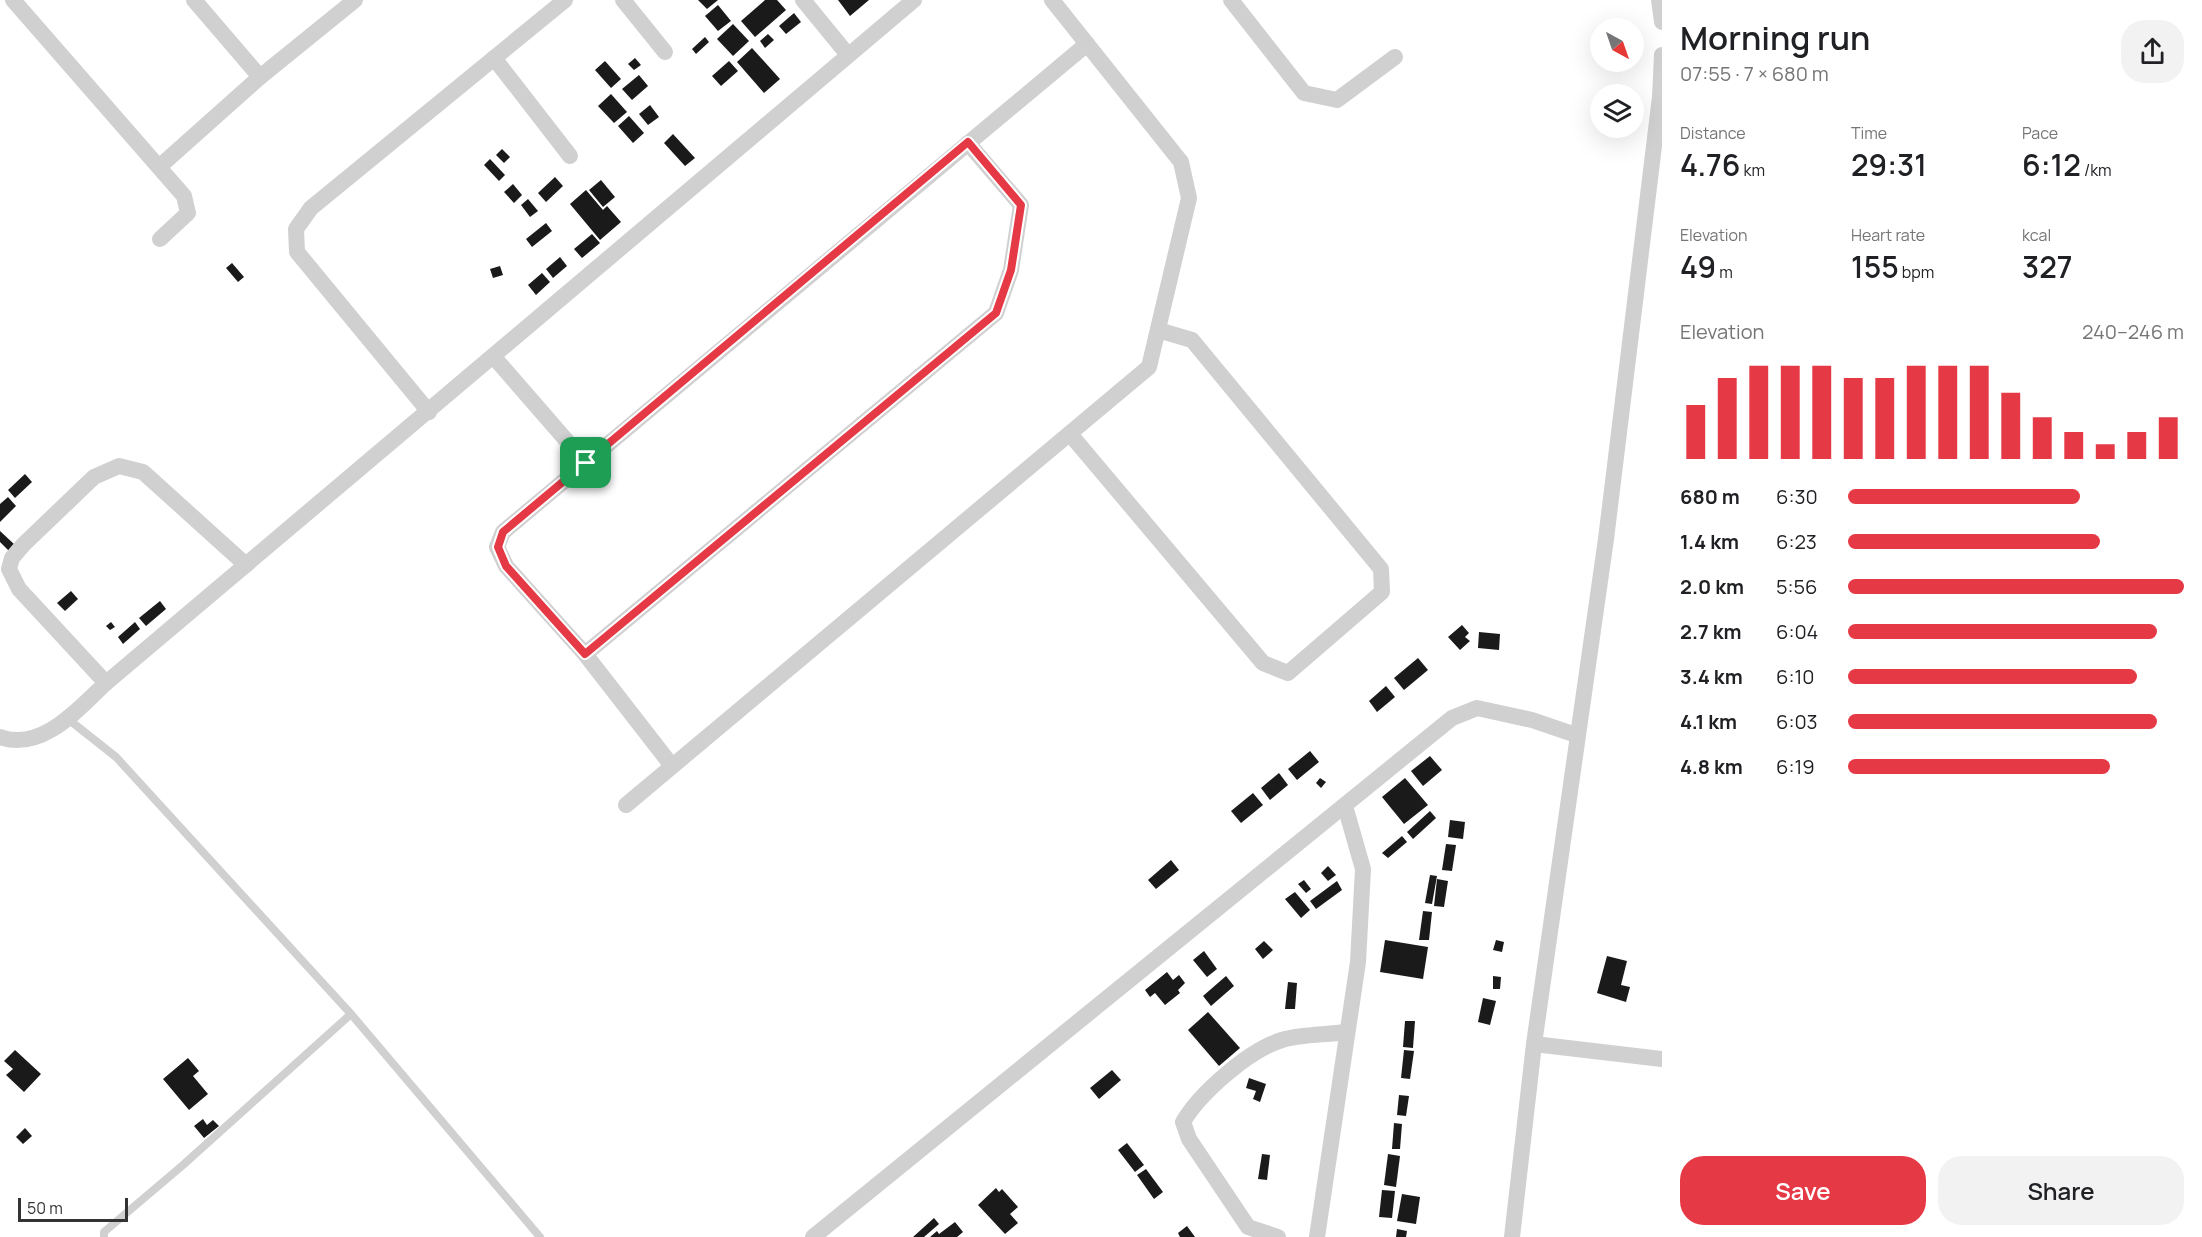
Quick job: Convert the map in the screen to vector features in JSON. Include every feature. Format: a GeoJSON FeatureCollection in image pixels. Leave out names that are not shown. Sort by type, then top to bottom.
{"type":"FeatureCollection","features":[{"type":"Feature","properties":{"kind":"street"},"geometry":{"type":"LineString","coordinates":[[13,0],[184,195],[188,213],[160,239]]}},
{"type":"Feature","properties":{"kind":"street"},"geometry":{"type":"LineString","coordinates":[[194,0],[260,77]]}},
{"type":"Feature","properties":{"kind":"street"},"geometry":{"type":"LineString","coordinates":[[159,167],[260,77],[355,0]]}},
{"type":"Feature","properties":{"kind":"street"},"geometry":{"type":"LineString","coordinates":[[623,0],[665,52]]}},
{"type":"Feature","properties":{"kind":"street"},"geometry":{"type":"LineString","coordinates":[[803,0],[848,55]]}},
{"type":"Feature","properties":{"kind":"street"},"geometry":{"type":"LineString","coordinates":[[0,737],[21,742],[31,740],[68,719],[106,683],[914,0]]}},
{"type":"Feature","properties":{"kind":"street"},"geometry":{"type":"LineString","coordinates":[[626,805],[1149,367],[1189,198],[1181,162],[1053,0]]}},
{"type":"Feature","properties":{"kind":"street"},"geometry":{"type":"LineString","coordinates":[[1231,0],[1304,93],[1337,100],[1395,57]]}},
{"type":"Feature","properties":{"kind":"street"},"geometry":{"type":"LineString","coordinates":[[1659,0],[1662,22]]}},
{"type":"Feature","properties":{"kind":"street"},"geometry":{"type":"LineString","coordinates":[[429,412],[297,252],[296,229],[311,208],[562,1]]}},
{"type":"Feature","properties":{"kind":"street"},"geometry":{"type":"LineString","coordinates":[[672,766],[585,654],[506,566],[498,547],[503,532],[1087,44]]}},
{"type":"Feature","properties":{"kind":"street"},"geometry":{"type":"LineString","coordinates":[[1512,1237],[1534,1044],[1576,735],[1606,539],[1661,98],[1662,56]]}},
{"type":"Feature","properties":{"kind":"street"},"geometry":{"type":"LineString","coordinates":[[494,58],[570,156]]}},
{"type":"Feature","properties":{"kind":"street"},"geometry":{"type":"LineString","coordinates":[[585,654],[996,313],[1011,270],[1021,205],[968,142]]}},
{"type":"Feature","properties":{"kind":"street"},"geometry":{"type":"LineString","coordinates":[[1070,434],[1263,663],[1288,673],[1382,592],[1381,569],[1192,340],[1158,330]]}},
{"type":"Feature","properties":{"kind":"street"},"geometry":{"type":"LineString","coordinates":[[493,356],[586,463]]}},
{"type":"Feature","properties":{"kind":"street"},"geometry":{"type":"LineString","coordinates":[[106,683],[19,589],[9,569],[12,558],[23,545],[94,477],[119,466],[143,472],[246,565]]}},
{"type":"Feature","properties":{"kind":"street"},"geometry":{"type":"LineString","coordinates":[[813,1237],[1452,718],[1477,708],[1532,720],[1576,735]]}},
{"type":"Feature","properties":{"kind":"street"},"geometry":{"type":"LineString","coordinates":[[1317,1237],[1358,962],[1363,869],[1345,806]]}},
{"type":"Feature","properties":{"kind":"street"},"geometry":{"type":"LineString","coordinates":[[1278,1237],[1248,1227],[1189,1139],[1183,1122],[1192,1107],[1253,1053],[1282,1040],[1346,1032]]}},
{"type":"Feature","properties":{"kind":"street"},"geometry":{"type":"LineString","coordinates":[[1534,1044],[1662,1059]]}},
{"type":"Feature","properties":{"kind":"lane"},"geometry":{"type":"LineString","coordinates":[[68,719],[116,757],[351,1014],[540,1237]]}},
{"type":"Feature","properties":{"kind":"lane"},"geometry":{"type":"LineString","coordinates":[[104,1237],[104,1232],[183,1165],[351,1014]]}},
{"type":"Feature","properties":{"kind":"building"},"geometry":{"type":"Polygon","coordinates":[[[698,0],[718,0],[707,9],[698,0]]]}},
{"type":"Feature","properties":{"kind":"building"},"geometry":{"type":"Polygon","coordinates":[[[765,0],[777,0],[786,10],[755,37],[741,21],[765,0]]]}},
{"type":"Feature","properties":{"kind":"building"},"geometry":{"type":"Polygon","coordinates":[[[838,0],[869,0],[850,16],[838,0]]]}},
{"type":"Feature","properties":{"kind":"building"},"geometry":{"type":"Polygon","coordinates":[[[718,5],[731,21],[718,31],[705,16],[718,5]]]}},
{"type":"Feature","properties":{"kind":"building"},"geometry":{"type":"Polygon","coordinates":[[[794,13],[801,22],[786,34],[779,26],[794,13]]]}},
{"type":"Feature","properties":{"kind":"building"},"geometry":{"type":"Polygon","coordinates":[[[733,24],[749,41],[733,56],[717,39],[733,24]]]}},
{"type":"Feature","properties":{"kind":"building"},"geometry":{"type":"Polygon","coordinates":[[[768,34],[774,40],[765,48],[760,41],[768,34]]]}},
{"type":"Feature","properties":{"kind":"building"},"geometry":{"type":"Polygon","coordinates":[[[705,37],[709,42],[696,54],[692,49],[705,37]]]}},
{"type":"Feature","properties":{"kind":"building"},"geometry":{"type":"Polygon","coordinates":[[[752,48],[780,79],[764,93],[737,62],[752,48]]]}},
{"type":"Feature","properties":{"kind":"building"},"geometry":{"type":"Polygon","coordinates":[[[635,58],[641,65],[634,70],[628,64],[635,58]]]}},
{"type":"Feature","properties":{"kind":"building"},"geometry":{"type":"Polygon","coordinates":[[[605,61],[621,79],[611,88],[595,70],[605,61]]]}},
{"type":"Feature","properties":{"kind":"building"},"geometry":{"type":"Polygon","coordinates":[[[729,61],[738,71],[721,86],[712,76],[729,61]]]}},
{"type":"Feature","properties":{"kind":"building"},"geometry":{"type":"Polygon","coordinates":[[[639,75],[648,86],[632,100],[622,89],[639,75]]]}},
{"type":"Feature","properties":{"kind":"building"},"geometry":{"type":"Polygon","coordinates":[[[611,94],[627,112],[614,123],[598,106],[611,94]]]}},
{"type":"Feature","properties":{"kind":"building"},"geometry":{"type":"Polygon","coordinates":[[[650,105],[659,117],[648,125],[639,114],[650,105]]]}},
{"type":"Feature","properties":{"kind":"building"},"geometry":{"type":"Polygon","coordinates":[[[629,116],[644,133],[633,143],[618,126],[629,116]]]}},
{"type":"Feature","properties":{"kind":"building"},"geometry":{"type":"Polygon","coordinates":[[[673,134],[695,158],[685,166],[664,143],[673,134]]]}},
{"type":"Feature","properties":{"kind":"building"},"geometry":{"type":"Polygon","coordinates":[[[502,149],[510,157],[504,163],[496,155],[502,149]]]}},
{"type":"Feature","properties":{"kind":"building"},"geometry":{"type":"Polygon","coordinates":[[[490,159],[505,175],[499,181],[484,165],[490,159]]]}},
{"type":"Feature","properties":{"kind":"building"},"geometry":{"type":"Polygon","coordinates":[[[555,177],[563,186],[546,202],[538,193],[555,177]]]}},
{"type":"Feature","properties":{"kind":"building"},"geometry":{"type":"Polygon","coordinates":[[[601,180],[615,197],[603,207],[589,190],[601,180]]]}},
{"type":"Feature","properties":{"kind":"building"},"geometry":{"type":"Polygon","coordinates":[[[513,184],[522,195],[514,203],[504,192],[513,184]]]}},
{"type":"Feature","properties":{"kind":"building"},"geometry":{"type":"Polygon","coordinates":[[[586,190],[603,210],[607,206],[621,222],[600,240],[570,204],[586,190]]]}},
{"type":"Feature","properties":{"kind":"building"},"geometry":{"type":"Polygon","coordinates":[[[528,199],[538,211],[530,217],[521,205],[528,199]]]}},
{"type":"Feature","properties":{"kind":"building"},"geometry":{"type":"Polygon","coordinates":[[[546,223],[552,231],[532,247],[526,239],[546,223]]]}},
{"type":"Feature","properties":{"kind":"building"},"geometry":{"type":"Polygon","coordinates":[[[592,234],[600,243],[582,258],[574,249],[592,234]]]}},
{"type":"Feature","properties":{"kind":"building"},"geometry":{"type":"Polygon","coordinates":[[[560,257],[567,266],[553,278],[546,269],[560,257]]]}},
{"type":"Feature","properties":{"kind":"building"},"geometry":{"type":"Polygon","coordinates":[[[232,263],[244,277],[238,282],[226,268],[232,263]]]}},
{"type":"Feature","properties":{"kind":"building"},"geometry":{"type":"Polygon","coordinates":[[[500,266],[503,275],[493,278],[490,269],[500,266]]]}},
{"type":"Feature","properties":{"kind":"building"},"geometry":{"type":"Polygon","coordinates":[[[542,273],[550,282],[536,295],[528,285],[542,273]]]}},
{"type":"Feature","properties":{"kind":"building"},"geometry":{"type":"Polygon","coordinates":[[[25,474],[32,482],[15,498],[8,490],[25,474]]]}},
{"type":"Feature","properties":{"kind":"building"},"geometry":{"type":"Polygon","coordinates":[[[8,497],[16,506],[0,522],[0,504],[8,497]]]}},
{"type":"Feature","properties":{"kind":"building"},"geometry":{"type":"Polygon","coordinates":[[[0,531],[15,545],[9,551],[0,542],[0,531]]]}},
{"type":"Feature","properties":{"kind":"building"},"geometry":{"type":"Polygon","coordinates":[[[71,591],[78,599],[65,611],[57,603],[71,591]]]}},
{"type":"Feature","properties":{"kind":"building"},"geometry":{"type":"Polygon","coordinates":[[[160,601],[166,609],[146,626],[139,618],[160,601]]]}},
{"type":"Feature","properties":{"kind":"building"},"geometry":{"type":"Polygon","coordinates":[[[111,622],[115,627],[110,630],[106,626],[111,622]]]}},
{"type":"Feature","properties":{"kind":"building"},"geometry":{"type":"Polygon","coordinates":[[[135,622],[140,629],[123,644],[118,637],[135,622]]]}},
{"type":"Feature","properties":{"kind":"building"},"geometry":{"type":"Polygon","coordinates":[[[1462,625],[1469,633],[1465,637],[1470,641],[1460,650],[1448,637],[1462,625]]]}},
{"type":"Feature","properties":{"kind":"building"},"geometry":{"type":"Polygon","coordinates":[[[1479,632],[1500,634],[1499,650],[1478,648],[1479,632]]]}},
{"type":"Feature","properties":{"kind":"building"},"geometry":{"type":"Polygon","coordinates":[[[1418,658],[1428,670],[1404,690],[1394,678],[1418,658]]]}},
{"type":"Feature","properties":{"kind":"building"},"geometry":{"type":"Polygon","coordinates":[[[1386,686],[1395,697],[1377,712],[1369,701],[1386,686]]]}},
{"type":"Feature","properties":{"kind":"building"},"geometry":{"type":"Polygon","coordinates":[[[1310,751],[1319,762],[1297,780],[1288,769],[1310,751]]]}},
{"type":"Feature","properties":{"kind":"building"},"geometry":{"type":"Polygon","coordinates":[[[1430,756],[1442,770],[1423,786],[1411,771],[1430,756]]]}},
{"type":"Feature","properties":{"kind":"building"},"geometry":{"type":"Polygon","coordinates":[[[1279,773],[1288,785],[1270,800],[1261,788],[1279,773]]]}},
{"type":"Feature","properties":{"kind":"building"},"geometry":{"type":"Polygon","coordinates":[[[1320,778],[1326,782],[1321,788],[1316,783],[1320,778]]]}},
{"type":"Feature","properties":{"kind":"building"},"geometry":{"type":"Polygon","coordinates":[[[1405,778],[1428,805],[1404,824],[1382,797],[1405,778]]]}},
{"type":"Feature","properties":{"kind":"building"},"geometry":{"type":"Polygon","coordinates":[[[1253,793],[1263,805],[1241,823],[1231,811],[1253,793]]]}},
{"type":"Feature","properties":{"kind":"building"},"geometry":{"type":"Polygon","coordinates":[[[1430,811],[1436,818],[1413,839],[1407,832],[1430,811]]]}},
{"type":"Feature","properties":{"kind":"building"},"geometry":{"type":"Polygon","coordinates":[[[1450,820],[1465,822],[1463,839],[1448,837],[1450,820]]]}},
{"type":"Feature","properties":{"kind":"building"},"geometry":{"type":"Polygon","coordinates":[[[1402,836],[1407,842],[1388,858],[1382,853],[1402,836]]]}},
{"type":"Feature","properties":{"kind":"building"},"geometry":{"type":"Polygon","coordinates":[[[1446,844],[1456,845],[1452,871],[1442,870],[1446,844]]]}},
{"type":"Feature","properties":{"kind":"building"},"geometry":{"type":"Polygon","coordinates":[[[1171,860],[1179,870],[1156,889],[1148,880],[1171,860]]]}},
{"type":"Feature","properties":{"kind":"building"},"geometry":{"type":"Polygon","coordinates":[[[1328,866],[1336,875],[1328,881],[1321,873],[1328,866]]]}},
{"type":"Feature","properties":{"kind":"building"},"geometry":{"type":"Polygon","coordinates":[[[1430,875],[1437,876],[1432,904],[1425,903],[1430,875]]]}},
{"type":"Feature","properties":{"kind":"building"},"geometry":{"type":"Polygon","coordinates":[[[1437,879],[1448,881],[1444,907],[1434,906],[1437,879]]]}},
{"type":"Feature","properties":{"kind":"building"},"geometry":{"type":"Polygon","coordinates":[[[1304,880],[1311,889],[1306,893],[1298,884],[1304,880]]]}},
{"type":"Feature","properties":{"kind":"building"},"geometry":{"type":"Polygon","coordinates":[[[1337,881],[1342,890],[1316,909],[1310,901],[1337,881]]]}},
{"type":"Feature","properties":{"kind":"building"},"geometry":{"type":"Polygon","coordinates":[[[1295,892],[1310,910],[1301,918],[1285,899],[1295,892]]]}},
{"type":"Feature","properties":{"kind":"building"},"geometry":{"type":"Polygon","coordinates":[[[1423,911],[1432,912],[1429,940],[1419,940],[1423,911]]]}},
{"type":"Feature","properties":{"kind":"building"},"geometry":{"type":"Polygon","coordinates":[[[1385,940],[1428,947],[1423,979],[1380,972],[1385,940]]]}},
{"type":"Feature","properties":{"kind":"building"},"geometry":{"type":"Polygon","coordinates":[[[1496,940],[1504,942],[1502,952],[1493,950],[1496,940]]]}},
{"type":"Feature","properties":{"kind":"building"},"geometry":{"type":"Polygon","coordinates":[[[1264,941],[1273,950],[1263,959],[1255,949],[1264,941]]]}},
{"type":"Feature","properties":{"kind":"building"},"geometry":{"type":"Polygon","coordinates":[[[1204,951],[1217,969],[1207,977],[1193,960],[1204,951]]]}},
{"type":"Feature","properties":{"kind":"building"},"geometry":{"type":"Polygon","coordinates":[[[1607,956],[1627,961],[1621,985],[1630,987],[1626,1002],[1597,993],[1607,956]]]}},
{"type":"Feature","properties":{"kind":"building"},"geometry":{"type":"Polygon","coordinates":[[[1167,972],[1173,980],[1179,975],[1185,983],[1178,990],[1180,993],[1165,1005],[1155,993],[1150,997],[1145,990],[1167,972]]]}},
{"type":"Feature","properties":{"kind":"building"},"geometry":{"type":"Polygon","coordinates":[[[1226,976],[1234,986],[1211,1006],[1203,996],[1226,976]]]}},
{"type":"Feature","properties":{"kind":"building"},"geometry":{"type":"Polygon","coordinates":[[[1493,976],[1501,977],[1500,989],[1493,989],[1493,976]]]}},
{"type":"Feature","properties":{"kind":"building"},"geometry":{"type":"Polygon","coordinates":[[[1288,982],[1297,983],[1295,1009],[1285,1009],[1288,982]]]}},
{"type":"Feature","properties":{"kind":"building"},"geometry":{"type":"Polygon","coordinates":[[[1483,998],[1496,1001],[1490,1025],[1478,1022],[1483,998]]]}},
{"type":"Feature","properties":{"kind":"building"},"geometry":{"type":"Polygon","coordinates":[[[1208,1012],[1240,1048],[1219,1066],[1188,1030],[1208,1012]]]}},
{"type":"Feature","properties":{"kind":"building"},"geometry":{"type":"Polygon","coordinates":[[[1405,1021],[1415,1021],[1413,1048],[1403,1047],[1405,1021]]]}},
{"type":"Feature","properties":{"kind":"building"},"geometry":{"type":"Polygon","coordinates":[[[15,1050],[41,1074],[24,1092],[6,1075],[13,1069],[4,1061],[15,1050]]]}},
{"type":"Feature","properties":{"kind":"building"},"geometry":{"type":"Polygon","coordinates":[[[1404,1050],[1414,1051],[1410,1079],[1401,1078],[1404,1050]]]}},
{"type":"Feature","properties":{"kind":"building"},"geometry":{"type":"Polygon","coordinates":[[[188,1058],[199,1071],[193,1076],[208,1094],[189,1110],[163,1079],[188,1058]]]}},
{"type":"Feature","properties":{"kind":"building"},"geometry":{"type":"Polygon","coordinates":[[[1112,1070],[1121,1080],[1099,1099],[1090,1088],[1112,1070]]]}},
{"type":"Feature","properties":{"kind":"building"},"geometry":{"type":"Polygon","coordinates":[[[1249,1078],[1266,1084],[1260,1102],[1253,1099],[1256,1091],[1246,1088],[1249,1078]]]}},
{"type":"Feature","properties":{"kind":"building"},"geometry":{"type":"Polygon","coordinates":[[[1399,1095],[1409,1096],[1406,1116],[1397,1115],[1399,1095]]]}},
{"type":"Feature","properties":{"kind":"building"},"geometry":{"type":"Polygon","coordinates":[[[203,1119],[207,1125],[213,1120],[219,1126],[204,1138],[194,1126],[203,1119]]]}},
{"type":"Feature","properties":{"kind":"building"},"geometry":{"type":"Polygon","coordinates":[[[1394,1123],[1402,1124],[1400,1149],[1392,1149],[1394,1123]]]}},
{"type":"Feature","properties":{"kind":"building"},"geometry":{"type":"Polygon","coordinates":[[[25,1128],[32,1136],[23,1144],[16,1137],[25,1128]]]}},
{"type":"Feature","properties":{"kind":"building"},"geometry":{"type":"Polygon","coordinates":[[[1127,1143],[1144,1165],[1135,1172],[1118,1150],[1127,1143]]]}},
{"type":"Feature","properties":{"kind":"building"},"geometry":{"type":"Polygon","coordinates":[[[1262,1154],[1270,1155],[1267,1180],[1258,1179],[1262,1154]]]}},
{"type":"Feature","properties":{"kind":"building"},"geometry":{"type":"Polygon","coordinates":[[[1388,1154],[1400,1156],[1396,1187],[1384,1185],[1388,1154]]]}},
{"type":"Feature","properties":{"kind":"building"},"geometry":{"type":"Polygon","coordinates":[[[1146,1169],[1163,1192],[1154,1199],[1137,1175],[1146,1169]]]}},
{"type":"Feature","properties":{"kind":"building"},"geometry":{"type":"Polygon","coordinates":[[[996,1188],[999,1192],[1002,1189],[1018,1207],[1010,1214],[1018,1223],[1005,1234],[978,1205],[996,1188]]]}},
{"type":"Feature","properties":{"kind":"building"},"geometry":{"type":"Polygon","coordinates":[[[1382,1190],[1395,1191],[1392,1218],[1379,1217],[1382,1190]]]}},
{"type":"Feature","properties":{"kind":"building"},"geometry":{"type":"Polygon","coordinates":[[[1402,1194],[1420,1197],[1416,1224],[1397,1221],[1402,1194]]]}},
{"type":"Feature","properties":{"kind":"building"},"geometry":{"type":"Polygon","coordinates":[[[934,1218],[939,1224],[924,1237],[913,1237],[934,1218]]]}},
{"type":"Feature","properties":{"kind":"building"},"geometry":{"type":"Polygon","coordinates":[[[955,1222],[963,1232],[957,1237],[930,1237],[937,1231],[939,1234],[955,1222]]]}},
{"type":"Feature","properties":{"kind":"building"},"geometry":{"type":"Polygon","coordinates":[[[1187,1226],[1195,1237],[1180,1237],[1178,1233],[1187,1226]]]}},
{"type":"Feature","properties":{"kind":"building"},"geometry":{"type":"Polygon","coordinates":[[[1397,1229],[1407,1231],[1406,1237],[1396,1237],[1397,1229]]]}},
{"type":"Feature","properties":{"kind":"route"},"geometry":{"type":"LineString","coordinates":[[968,142],[1021,205],[1011,270],[996,313],[585,654],[506,566],[498,547],[503,532],[586,463],[968,142]]}}]}
